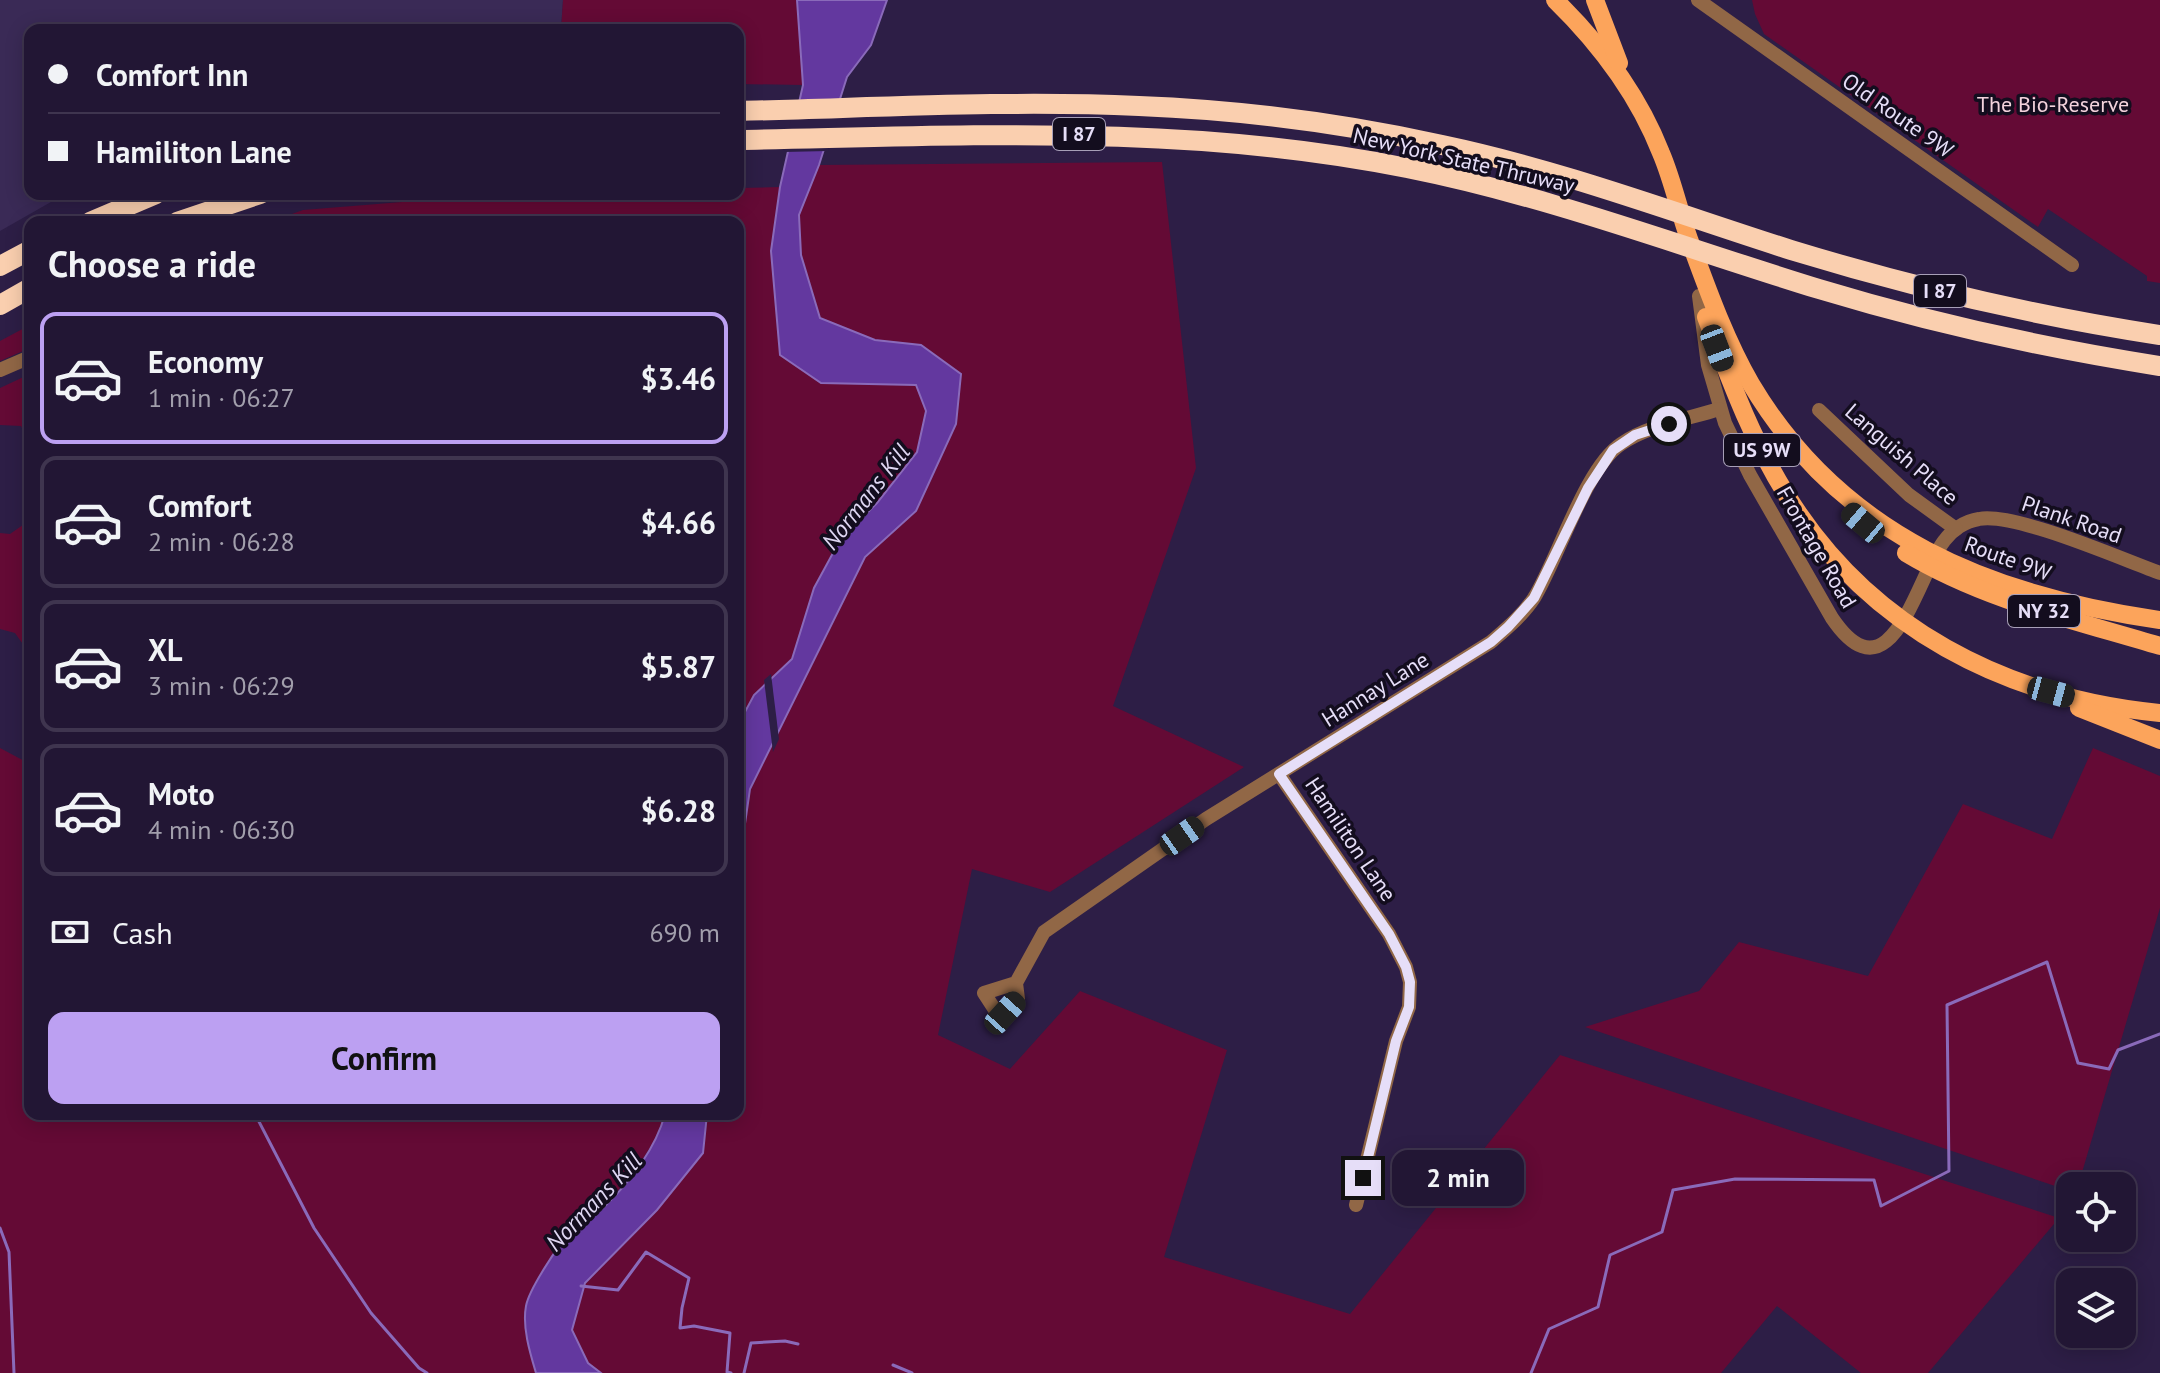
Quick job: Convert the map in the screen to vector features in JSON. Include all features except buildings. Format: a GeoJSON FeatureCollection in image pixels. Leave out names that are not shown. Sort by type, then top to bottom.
{"type":"FeatureCollection","features":[{"type":"Feature","properties":{"kind":"highway","name":"New York State Thruway"},"geometry":{"type":"LineString","coordinates":[[744,111],[1067,104],[1148,106],[1307,121],[1479,153],[1641,200],[1825,260],[1935,290],[2160,335]]}},
{"type":"Feature","properties":{"kind":"highway","name":"New York State Thruway"},"geometry":{"type":"LineString","coordinates":[[744,140],[1102,134],[1204,139],[1293,149],[1472,182],[1651,234],[1849,298],[1962,328],[2160,366]]}},
{"type":"Feature","properties":{"kind":"highway"},"geometry":{"type":"LineString","coordinates":[[104,216],[142,200]]}},
{"type":"Feature","properties":{"kind":"highway"},"geometry":{"type":"LineString","coordinates":[[195,216],[242,200]]}},
{"type":"Feature","properties":{"kind":"highway"},"geometry":{"type":"LineString","coordinates":[[0,258],[9,253],[24,252]]}},
{"type":"Feature","properties":{"kind":"highway"},"geometry":{"type":"LineString","coordinates":[[0,266],[24,253]]}},
{"type":"Feature","properties":{"kind":"highway"},"geometry":{"type":"LineString","coordinates":[[0,305],[24,291]]}},
{"type":"Feature","properties":{"kind":"main road","name":"US 9W"},"geometry":{"type":"LineString","coordinates":[[1555,0],[1593,39],[1628,88],[1661,153],[1689,238],[1728,339],[1761,399],[1801,449],[1845,495],[1933,561]]}},
{"type":"Feature","properties":{"kind":"main road"},"geometry":{"type":"LineString","coordinates":[[1595,0],[1628,88]]}},
{"type":"Feature","properties":{"kind":"main road","name":"US 9W"},"geometry":{"type":"LineString","coordinates":[[1689,238],[1699,296],[1737,398],[1785,493],[1815,538],[1864,590],[1903,622],[1967,660],[2033,686],[2091,702],[2160,713]]}},
{"type":"Feature","properties":{"kind":"main road","name":"Route 9W"},"geometry":{"type":"LineString","coordinates":[[1933,561],[2033,594],[2160,620]]}},
{"type":"Feature","properties":{"kind":"main road","name":"NY 32"},"geometry":{"type":"LineString","coordinates":[[1933,561],[1993,595],[2160,646]]}},
{"type":"Feature","properties":{"kind":"main road"},"geometry":{"type":"LineString","coordinates":[[2033,686],[2069,704],[2160,740]]}},
{"type":"Feature","properties":{"kind":"street","name":"Old Route 9W"},"geometry":{"type":"LineString","coordinates":[[1698,0],[2072,265]]}},
{"type":"Feature","properties":{"kind":"street","name":"Frontage Road"},"geometry":{"type":"LineString","coordinates":[[1699,296],[1706,352],[1719,409],[1750,475],[1844,634],[1858,644],[1876,646],[1889,640],[1903,622],[1933,561]]}},
{"type":"Feature","properties":{"kind":"street"},"geometry":{"type":"LineString","coordinates":[[0,370],[24,360]]}},
{"type":"Feature","properties":{"kind":"street","name":"Hannay Lane"},"geometry":{"type":"LineString","coordinates":[[1016,983],[1044,932],[1206,819],[1491,642],[1534,598],[1588,488],[1613,450],[1635,435],[1719,409]]}},
{"type":"Feature","properties":{"kind":"street","name":"Languish Place"},"geometry":{"type":"LineString","coordinates":[[1819,410],[1909,495],[1956,529]]}},
{"type":"Feature","properties":{"kind":"street","name":"Plank Road"},"geometry":{"type":"LineString","coordinates":[[1956,529],[1979,519],[2006,519],[2160,573]]}},
{"type":"Feature","properties":{"kind":"street"},"geometry":{"type":"LineString","coordinates":[[1933,561],[1943,542],[1956,529]]}},
{"type":"Feature","properties":{"kind":"street","name":"Hamiliton Lane"},"geometry":{"type":"LineString","coordinates":[[1279,774],[1389,934],[1410,982],[1409,1007],[1396,1041],[1356,1205]]}},
{"type":"Feature","properties":{"kind":"shaded area"},"geometry":{"type":"Polygon","coordinates":[[[0,0],[563,0],[561,24],[24,24],[24,200],[54,200],[0,231],[0,0]]]}},
{"type":"Feature","properties":{"kind":"shaded area"},"geometry":{"type":"Polygon","coordinates":[[[797,0],[887,0],[871,45],[847,77],[819,165],[799,215],[801,255],[820,318],[875,340],[921,345],[961,374],[956,424],[916,511],[865,557],[750,789],[744,830],[744,714],[754,695],[792,659],[814,588],[840,540],[877,503],[917,452],[926,411],[916,385],[821,383],[780,355],[771,251],[780,187],[803,85],[797,0]]]}},
{"type":"Feature","properties":{"kind":"shaded area"},"geometry":{"type":"Polygon","coordinates":[[[663,1120],[706,1120],[703,1153],[657,1210],[585,1283],[572,1330],[588,1363],[601,1373],[536,1373],[525,1323],[526,1306],[532,1289],[570,1232],[605,1206],[633,1175],[663,1120]]]}},
{"type":"Feature","properties":{"kind":"green space"},"geometry":{"type":"Polygon","coordinates":[[[563,0],[797,0],[803,85],[744,84],[744,24],[561,24],[563,0]]]}},
{"type":"Feature","properties":{"kind":"green space","name":"The Bio-Reserve"},"geometry":{"type":"Polygon","coordinates":[[[1752,0],[2160,0],[2160,283],[2147,281],[2147,276],[2048,209],[2038,227],[1764,34],[1752,0]]]}},
{"type":"Feature","properties":{"kind":"green space"},"geometry":{"type":"Polygon","coordinates":[[[1162,162],[1196,468],[1113,706],[1244,767],[1050,892],[972,869],[938,1035],[1010,1069],[1080,991],[1227,1050],[1164,1257],[1350,1314],[1560,1055],[2056,1217],[2056,1222],[1928,1373],[1861,1373],[1777,1306],[1721,1373],[601,1373],[588,1363],[572,1330],[585,1283],[657,1210],[703,1153],[706,1120],[744,1120],[744,830],[750,789],[865,557],[916,511],[956,424],[921,345],[875,340],[820,318],[801,255],[799,215],[819,165],[1162,162]]]}},
{"type":"Feature","properties":{"kind":"green space"},"geometry":{"type":"Polygon","coordinates":[[[780,187],[771,251],[821,383],[917,385],[926,411],[917,452],[877,503],[840,540],[814,588],[792,659],[754,695],[744,714],[744,216],[286,216],[303,210],[427,200],[744,200],[744,188],[780,187]]]}},
{"type":"Feature","properties":{"kind":"green space"},"geometry":{"type":"Polygon","coordinates":[[[24,328],[24,351],[0,361],[0,341],[24,328]]]}},
{"type":"Feature","properties":{"kind":"green space"},"geometry":{"type":"Polygon","coordinates":[[[24,377],[24,433],[21,426],[0,425],[0,388],[24,377]]]}},
{"type":"Feature","properties":{"kind":"green space"},"geometry":{"type":"Polygon","coordinates":[[[24,524],[24,646],[15,633],[0,629],[0,533],[10,534],[24,524]]]}},
{"type":"Feature","properties":{"kind":"green space"},"geometry":{"type":"Polygon","coordinates":[[[0,748],[24,761],[24,1120],[663,1120],[660,1133],[636,1169],[604,1207],[571,1231],[529,1349],[536,1373],[0,1373],[0,748]]]}},
{"type":"Feature","properties":{"kind":"green space"},"geometry":{"type":"Polygon","coordinates":[[[2093,748],[2160,776],[2160,908],[2082,1172],[2056,1172],[2056,1186],[1585,1027],[1699,991],[1739,942],[1868,976],[1963,804],[2052,839],[2093,748]]]}},
{"type":"Feature","properties":{"kind":"pier"},"geometry":{"type":"Polygon","coordinates":[[[844,99],[828,151],[784,152],[795,100],[844,99]]]}},
{"type":"Feature","properties":{"kind":"pier"},"geometry":{"type":"Polygon","coordinates":[[[771,674],[779,739],[773,752],[764,680],[771,674]]]}},
{"type":"Feature","properties":{"kind":"waterway"},"geometry":{"type":"LineString","coordinates":[[1531,1373],[1549,1329],[1598,1307],[1610,1255],[1662,1232],[1673,1190],[1735,1179],[1874,1180],[1881,1206],[1949,1171],[1947,1005],[2047,962],[2078,1063],[2109,1069],[2118,1050],[2160,1034]]}},
{"type":"Feature","properties":{"kind":"waterway"},"geometry":{"type":"LineString","coordinates":[[258,1120],[314,1228],[371,1313],[419,1368],[427,1373]]}},
{"type":"Feature","properties":{"kind":"waterway"},"geometry":{"type":"LineString","coordinates":[[0,1228],[9,1252],[14,1373]]}},
{"type":"Feature","properties":{"kind":"waterway"},"geometry":{"type":"LineString","coordinates":[[581,1286],[618,1290],[646,1252],[689,1278],[680,1328],[694,1326],[730,1333],[727,1372],[731,1373]]}},
{"type":"Feature","properties":{"kind":"waterway"},"geometry":{"type":"LineString","coordinates":[[744,1373],[751,1343],[785,1341],[798,1344]]}},
{"type":"Feature","properties":{"kind":"waterway"},"geometry":{"type":"LineString","coordinates":[[893,1365],[912,1373]]}},
{"type":"Feature","properties":{"kind":"route"},"geometry":{"type":"LineString","coordinates":[[1363,1178],[1396,1041],[1409,1007],[1410,982],[1401,955],[1389,934],[1279,774],[1491,642],[1508,627],[1534,598],[1576,511],[1608,456],[1635,435],[1669,424]]}},
{"type":"Feature","properties":{"kind":"water label","name":"Normans Kill"},"geometry":{"type":"Point","coordinates":[866,497]}},
{"type":"Feature","properties":{"kind":"water label","name":"Normans Kill"},"geometry":{"type":"Point","coordinates":[594,1202]}}]}
